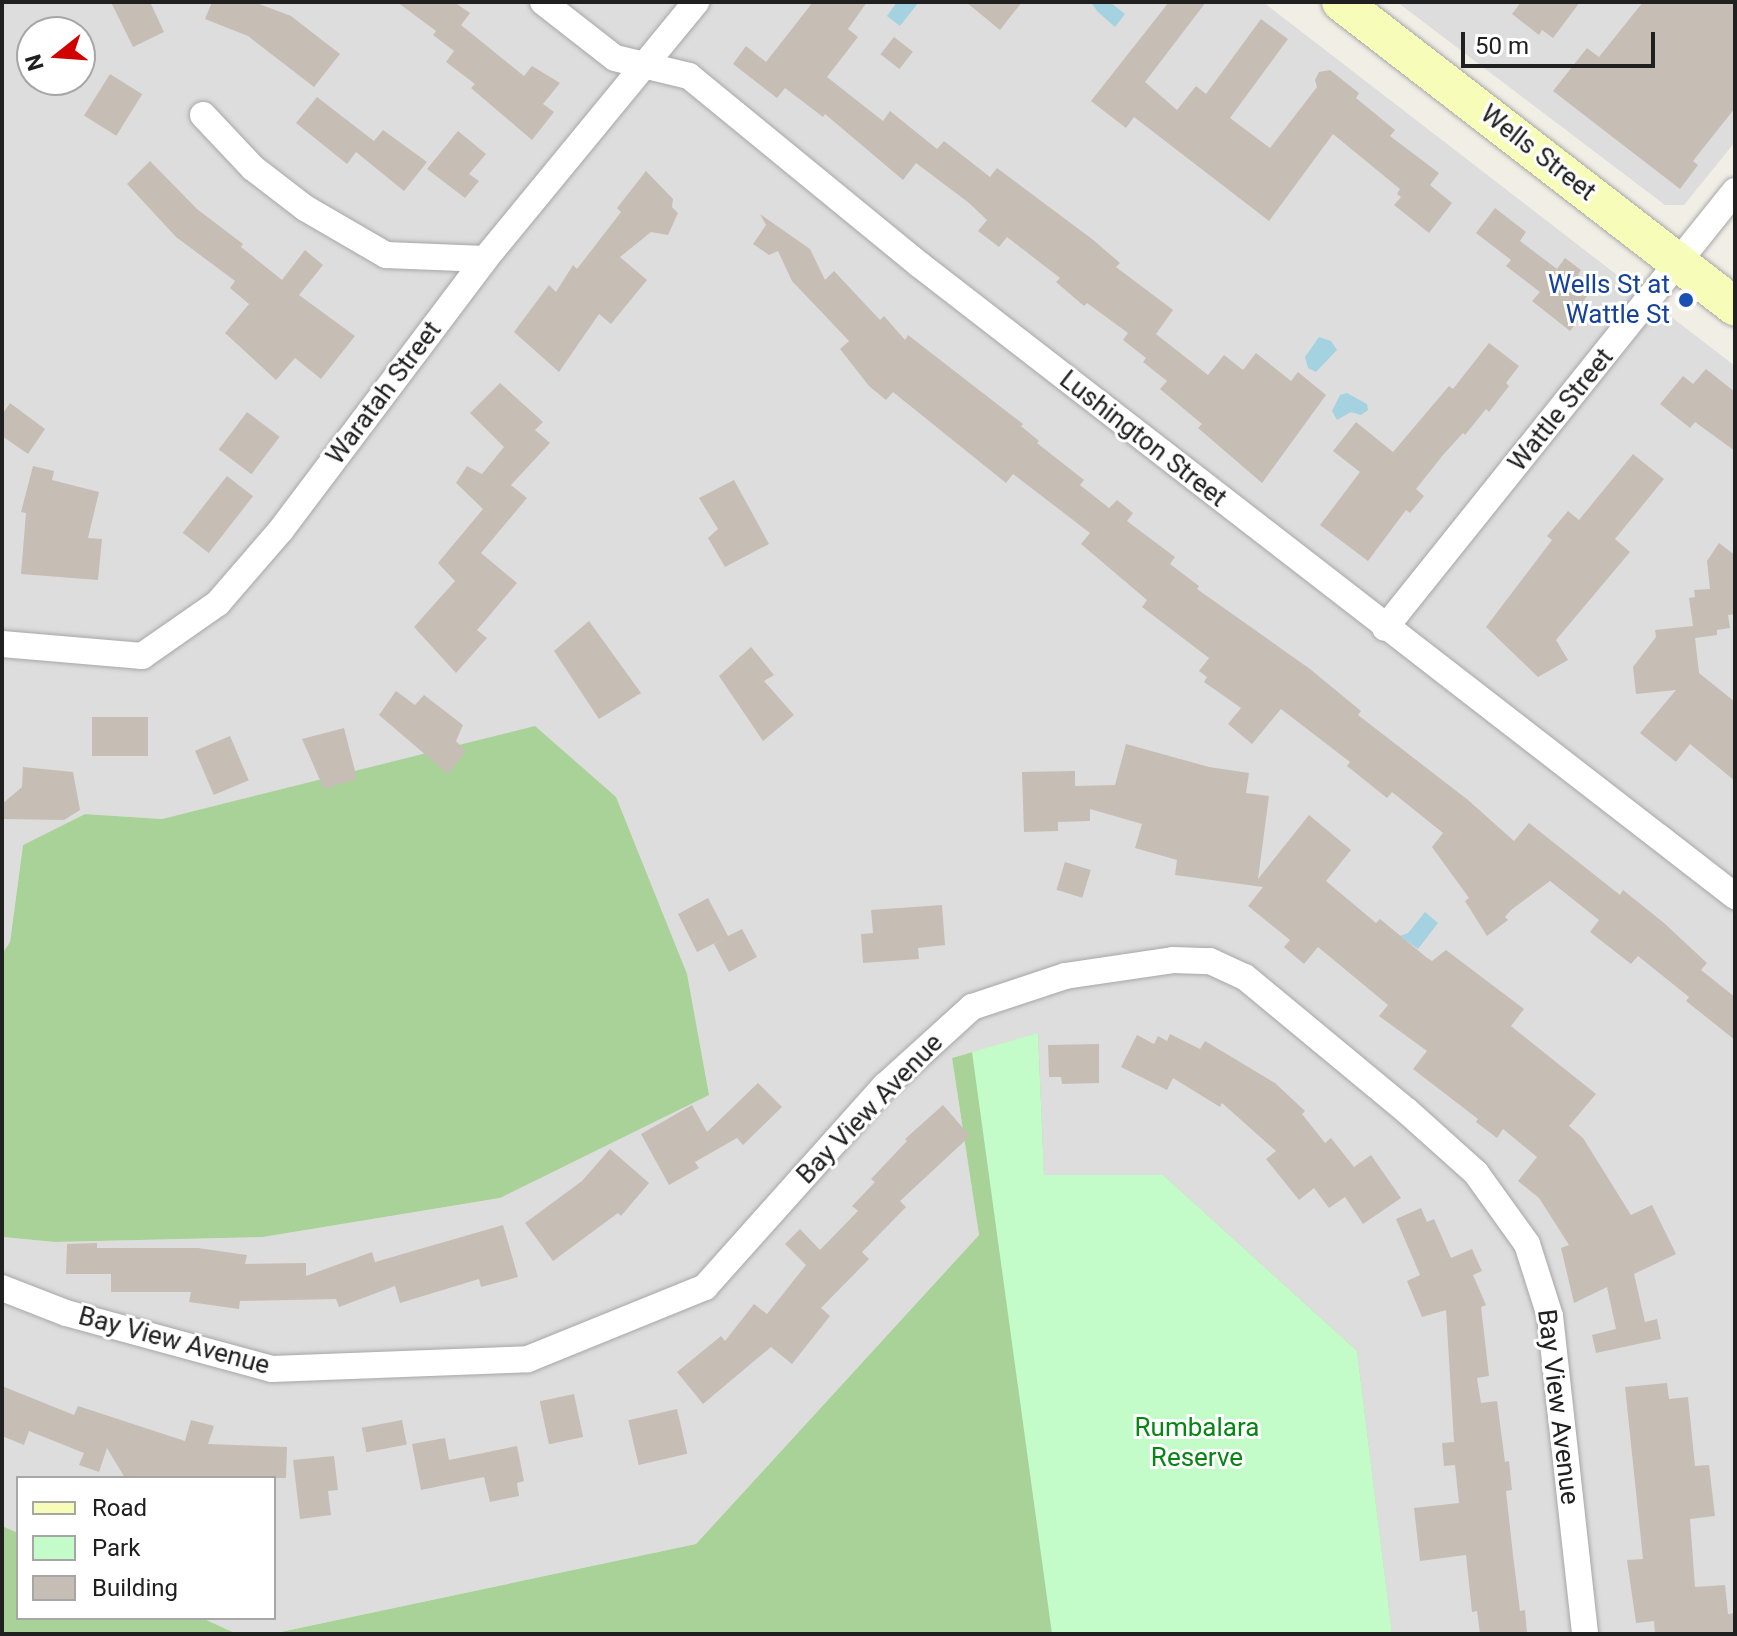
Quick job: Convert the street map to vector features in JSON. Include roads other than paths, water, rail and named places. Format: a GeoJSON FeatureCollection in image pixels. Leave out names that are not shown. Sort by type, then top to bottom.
{"type":"FeatureCollection","features":[{"type":"Feature","properties":{"kind":"street","name":"Lushington Street"},"geometry":{"type":"LineString","coordinates":[[543,2],[615,58],[645,62],[689,76],[920,265],[1735,896]]}},
{"type":"Feature","properties":{"kind":"street","name":"Waratah Street"},"geometry":{"type":"LineString","coordinates":[[2,644],[142,656],[218,603],[281,530],[485,259],[696,2]]}},
{"type":"Feature","properties":{"kind":"street","name":"Wells Street"},"geometry":{"type":"LineString","coordinates":[[1341,2],[1735,306]]}},
{"type":"Feature","properties":{"kind":"street"},"geometry":{"type":"LineString","coordinates":[[203,115],[253,168],[305,208],[386,255],[485,259]]}},
{"type":"Feature","properties":{"kind":"street","name":"Wattle Street"},"geometry":{"type":"LineString","coordinates":[[1385,628],[1735,191]]}},
{"type":"Feature","properties":{"kind":"street","name":"Bay View Avenue"},"geometry":{"type":"LineString","coordinates":[[2,1288],[66,1313],[272,1369],[528,1359],[705,1287],[885,1086],[972,1007],[1065,976],[1173,960],[1210,961],[1245,977],[1407,1111],[1476,1173],[1527,1244],[1550,1316],[1585,1634]]}},
{"type":"Feature","properties":{"kind":"water"},"geometry":{"type":"Polygon","coordinates":[[[897,2],[919,2],[900,26],[887,16],[897,2]]]}},
{"type":"Feature","properties":{"kind":"water"},"geometry":{"type":"Polygon","coordinates":[[[1110,2],[1125,14],[1115,27],[1098,12],[1092,4],[1110,2]]]}},
{"type":"Feature","properties":{"kind":"water"},"geometry":{"type":"Polygon","coordinates":[[[1319,337],[1331,341],[1337,350],[1316,372],[1308,368],[1305,357],[1319,337]]]}},
{"type":"Feature","properties":{"kind":"water"},"geometry":{"type":"Polygon","coordinates":[[[1347,393],[1367,404],[1368,410],[1361,415],[1351,412],[1337,420],[1332,411],[1340,395],[1347,393]]]}},
{"type":"Feature","properties":{"kind":"water"},"geometry":{"type":"Polygon","coordinates":[[[1425,912],[1438,923],[1418,949],[1400,936],[1408,933],[1425,912]]]}},
{"type":"Feature","properties":{"kind":"place","name":"Wells St at Wattle St"},"geometry":{"type":"Point","coordinates":[1686,300]}},
{"type":"Feature","properties":{"kind":"park label","name":"Rumbalara Reserve"},"geometry":{"type":"Point","coordinates":[1197,1443]}}]}
